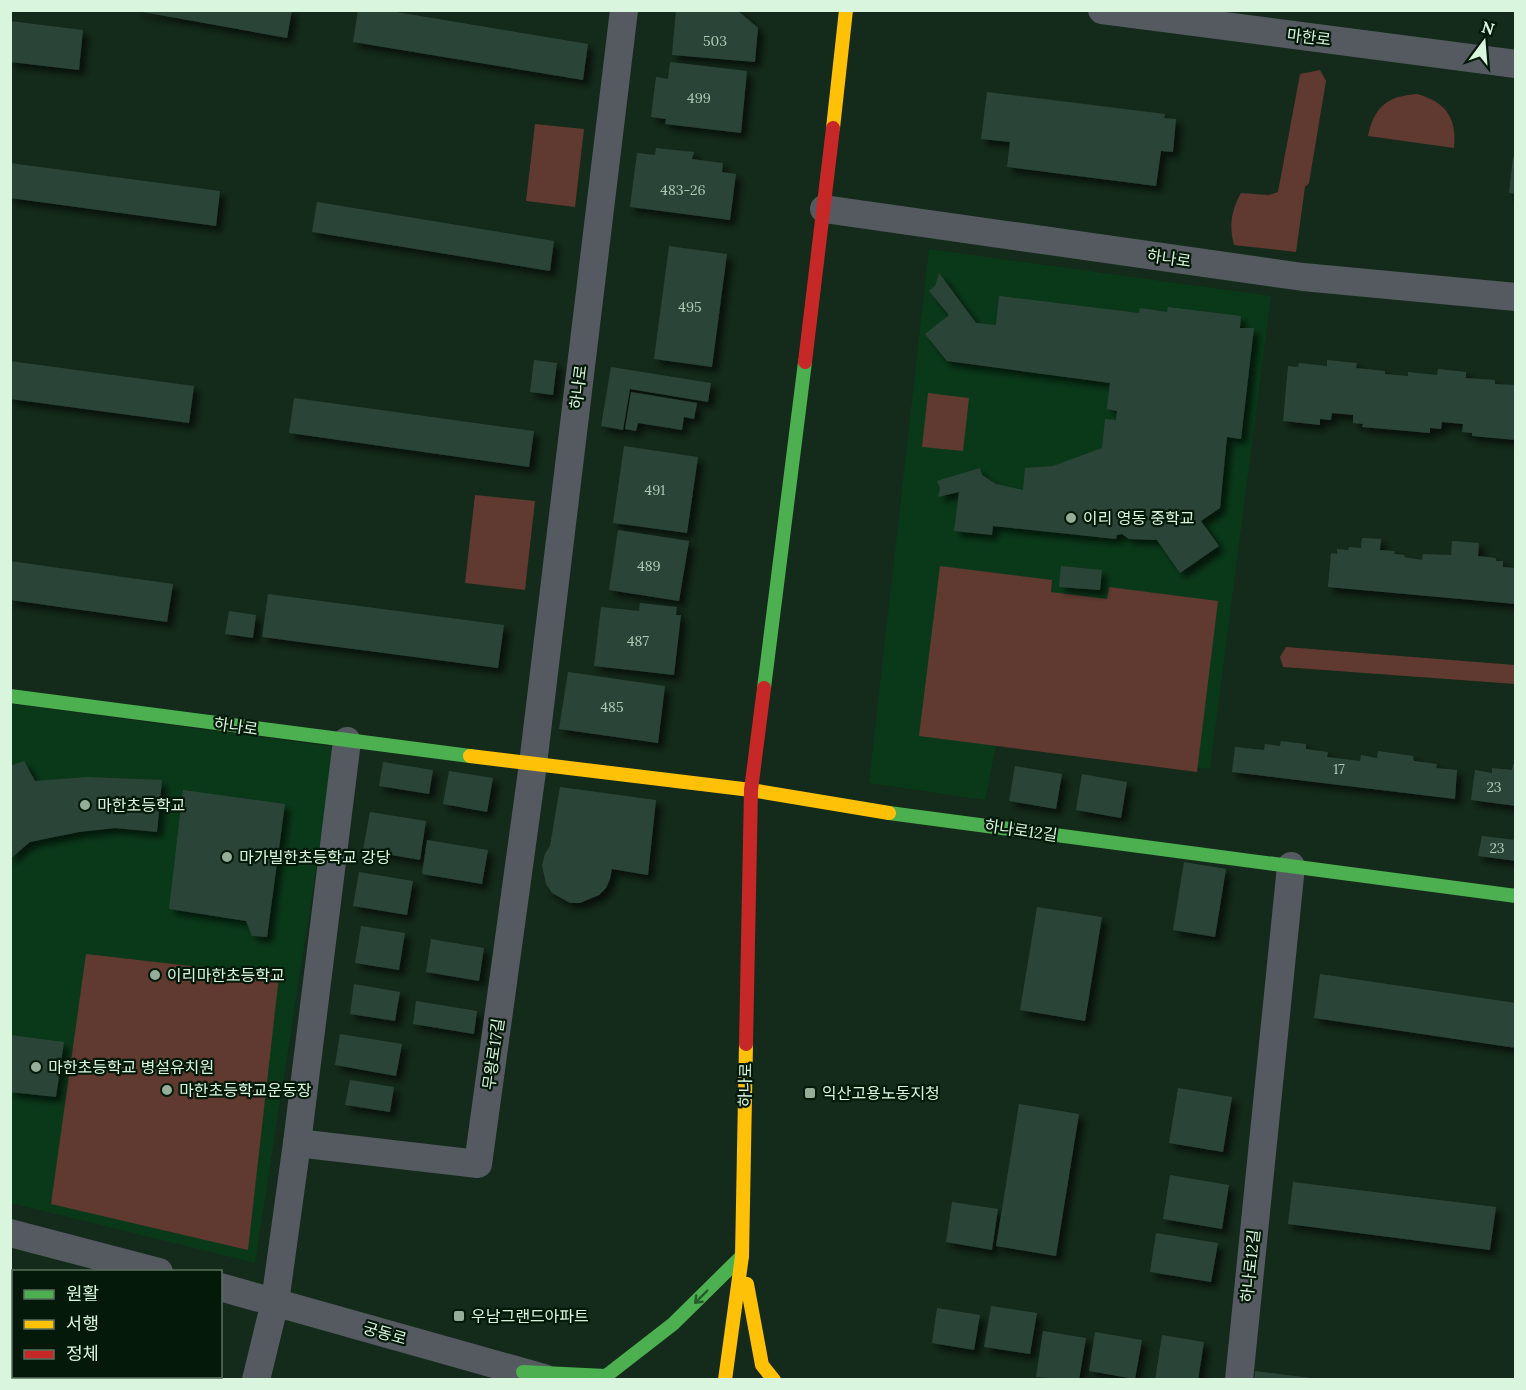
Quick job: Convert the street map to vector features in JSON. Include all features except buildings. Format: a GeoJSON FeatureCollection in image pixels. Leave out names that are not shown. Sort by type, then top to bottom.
{"type":"FeatureCollection","features":[{"type":"Feature","properties":{"kind":"street","name":"하나로"},"geometry":{"type":"LineString","coordinates":[[533,764],[624,10]]}},
{"type":"Feature","properties":{"kind":"street","name":"하나로"},"geometry":{"type":"LineString","coordinates":[[725,1380],[742,1256],[751,790],[824,209],[846,10]]}},
{"type":"Feature","properties":{"kind":"street","name":"마한로"},"geometry":{"type":"LineString","coordinates":[[1102,10],[1515,64]]}},
{"type":"Feature","properties":{"kind":"street","name":"하나로"},"geometry":{"type":"LineString","coordinates":[[824,209],[1303,277],[1515,297]]}},
{"type":"Feature","properties":{"kind":"street","name":"하나로"},"geometry":{"type":"LineString","coordinates":[[10,696],[347,741],[751,790]]}},
{"type":"Feature","properties":{"kind":"street"},"geometry":{"type":"LineString","coordinates":[[256,1380],[275,1302],[347,741]]}},
{"type":"Feature","properties":{"kind":"street","name":"무왕로17길"},"geometry":{"type":"LineString","coordinates":[[297,1143],[478,1164],[533,764]]}},
{"type":"Feature","properties":{"kind":"street","name":"하나로12길"},"geometry":{"type":"LineString","coordinates":[[751,790],[903,815],[1515,896]]}},
{"type":"Feature","properties":{"kind":"street","name":"하나로12길"},"geometry":{"type":"LineString","coordinates":[[1239,1380],[1291,866]]}},
{"type":"Feature","properties":{"kind":"street"},"geometry":{"type":"LineString","coordinates":[[10,1233],[151,1270]]}},
{"type":"Feature","properties":{"kind":"street"},"geometry":{"type":"LineString","coordinates":[[537,1377],[606,1376],[673,1324],[742,1256]]}},
{"type":"Feature","properties":{"kind":"street"},"geometry":{"type":"LineString","coordinates":[[742,1256],[762,1365],[774,1380]]}},
{"type":"Feature","properties":{"kind":"street","name":"궁동로"},"geometry":{"type":"LineString","coordinates":[[222,1288],[537,1377]]}},
{"type":"Feature","properties":{"kind":"shaded area"},"geometry":{"type":"Polygon","coordinates":[[[1320,70],[1326,81],[1309,183],[1305,187],[1296,252],[1234,245],[1232,219],[1241,193],[1269,195],[1278,192],[1300,74],[1320,70]]]}},
{"type":"Feature","properties":{"kind":"shaded area"},"geometry":{"type":"Polygon","coordinates":[[[1417,94],[1435,102],[1447,113],[1454,128],[1454,148],[1368,136],[1378,110],[1398,97],[1417,94]]]}},
{"type":"Feature","properties":{"kind":"shaded area"},"geometry":{"type":"Polygon","coordinates":[[[535,124],[584,129],[575,207],[526,201],[535,124]]]}},
{"type":"Feature","properties":{"kind":"shaded area","name":"이리 영동 중학교"},"geometry":{"type":"Polygon","coordinates":[[[929,249],[1271,296],[1210,769],[997,741],[985,800],[869,783],[929,249]]]}},
{"type":"Feature","properties":{"kind":"shaded area"},"geometry":{"type":"Polygon","coordinates":[[[928,393],[969,398],[963,451],[922,447],[928,393]]]}},
{"type":"Feature","properties":{"kind":"shaded area"},"geometry":{"type":"Polygon","coordinates":[[[475,495],[535,501],[525,590],[465,583],[475,495]]]}},
{"type":"Feature","properties":{"kind":"shaded area"},"geometry":{"type":"Polygon","coordinates":[[[940,566],[1052,580],[1051,592],[1107,599],[1109,587],[1218,601],[1197,772],[919,736],[940,566]]]}},
{"type":"Feature","properties":{"kind":"shaded area"},"geometry":{"type":"Polygon","coordinates":[[[1286,647],[1515,665],[1515,684],[1283,667],[1280,657],[1286,647]]]}},
{"type":"Feature","properties":{"kind":"shaded area","name":"이리마한초등학교"},"geometry":{"type":"Polygon","coordinates":[[[11,704],[335,747],[255,1263],[11,1203],[11,704]]]}},
{"type":"Feature","properties":{"kind":"shaded area","name":"마한초등학교운동장"},"geometry":{"type":"Polygon","coordinates":[[[86,954],[279,976],[248,1250],[51,1204],[86,954]]]}},
{"type":"Feature","properties":{"kind":"traffic: fast"},"geometry":{"type":"LineString","coordinates":[[764,688],[805,362]]}},
{"type":"Feature","properties":{"kind":"traffic: fast"},"geometry":{"type":"LineString","coordinates":[[10,696],[470,756]]}},
{"type":"Feature","properties":{"kind":"traffic: fast"},"geometry":{"type":"LineString","coordinates":[[889,813],[1516,896]]}},
{"type":"Feature","properties":{"kind":"traffic: fast"},"geometry":{"type":"LineString","coordinates":[[523,1372],[606,1376],[673,1324],[742,1256]]}},
{"type":"Feature","properties":{"kind":"traffic: slow"},"geometry":{"type":"LineString","coordinates":[[833,128],[846,10]]}},
{"type":"Feature","properties":{"kind":"traffic: slow"},"geometry":{"type":"LineString","coordinates":[[470,756],[751,790],[889,813]]}},
{"type":"Feature","properties":{"kind":"traffic: slow"},"geometry":{"type":"LineString","coordinates":[[725,1380],[742,1256],[746,1044]]}},
{"type":"Feature","properties":{"kind":"traffic: slow"},"geometry":{"type":"LineString","coordinates":[[747,1284],[762,1365],[774,1380]]}},
{"type":"Feature","properties":{"kind":"traffic: jam"},"geometry":{"type":"LineString","coordinates":[[805,362],[833,128]]}},
{"type":"Feature","properties":{"kind":"traffic: jam"},"geometry":{"type":"LineString","coordinates":[[746,1044],[751,790],[764,688]]}},
{"type":"Feature","properties":{"kind":"place","name":"이리 영동 중학교"},"geometry":{"type":"Point","coordinates":[1071,518]}},
{"type":"Feature","properties":{"kind":"place","name":"마한초등학교"},"geometry":{"type":"Point","coordinates":[85,805]}},
{"type":"Feature","properties":{"kind":"place","name":"마가빌한초등학교 강당"},"geometry":{"type":"Point","coordinates":[227,857]}},
{"type":"Feature","properties":{"kind":"place","name":"이리마한초등학교"},"geometry":{"type":"Point","coordinates":[155,975]}},
{"type":"Feature","properties":{"kind":"place","name":"마한초등학교 병설유치원"},"geometry":{"type":"Point","coordinates":[36,1067]}},
{"type":"Feature","properties":{"kind":"place","name":"마한초등학교운동장"},"geometry":{"type":"Point","coordinates":[167,1090]}},
{"type":"Feature","properties":{"kind":"place","name":"익산고용노동지청"},"geometry":{"type":"Point","coordinates":[810,1093]}},
{"type":"Feature","properties":{"kind":"place","name":"우남그랜드아파트"},"geometry":{"type":"Point","coordinates":[459,1316]}}]}
